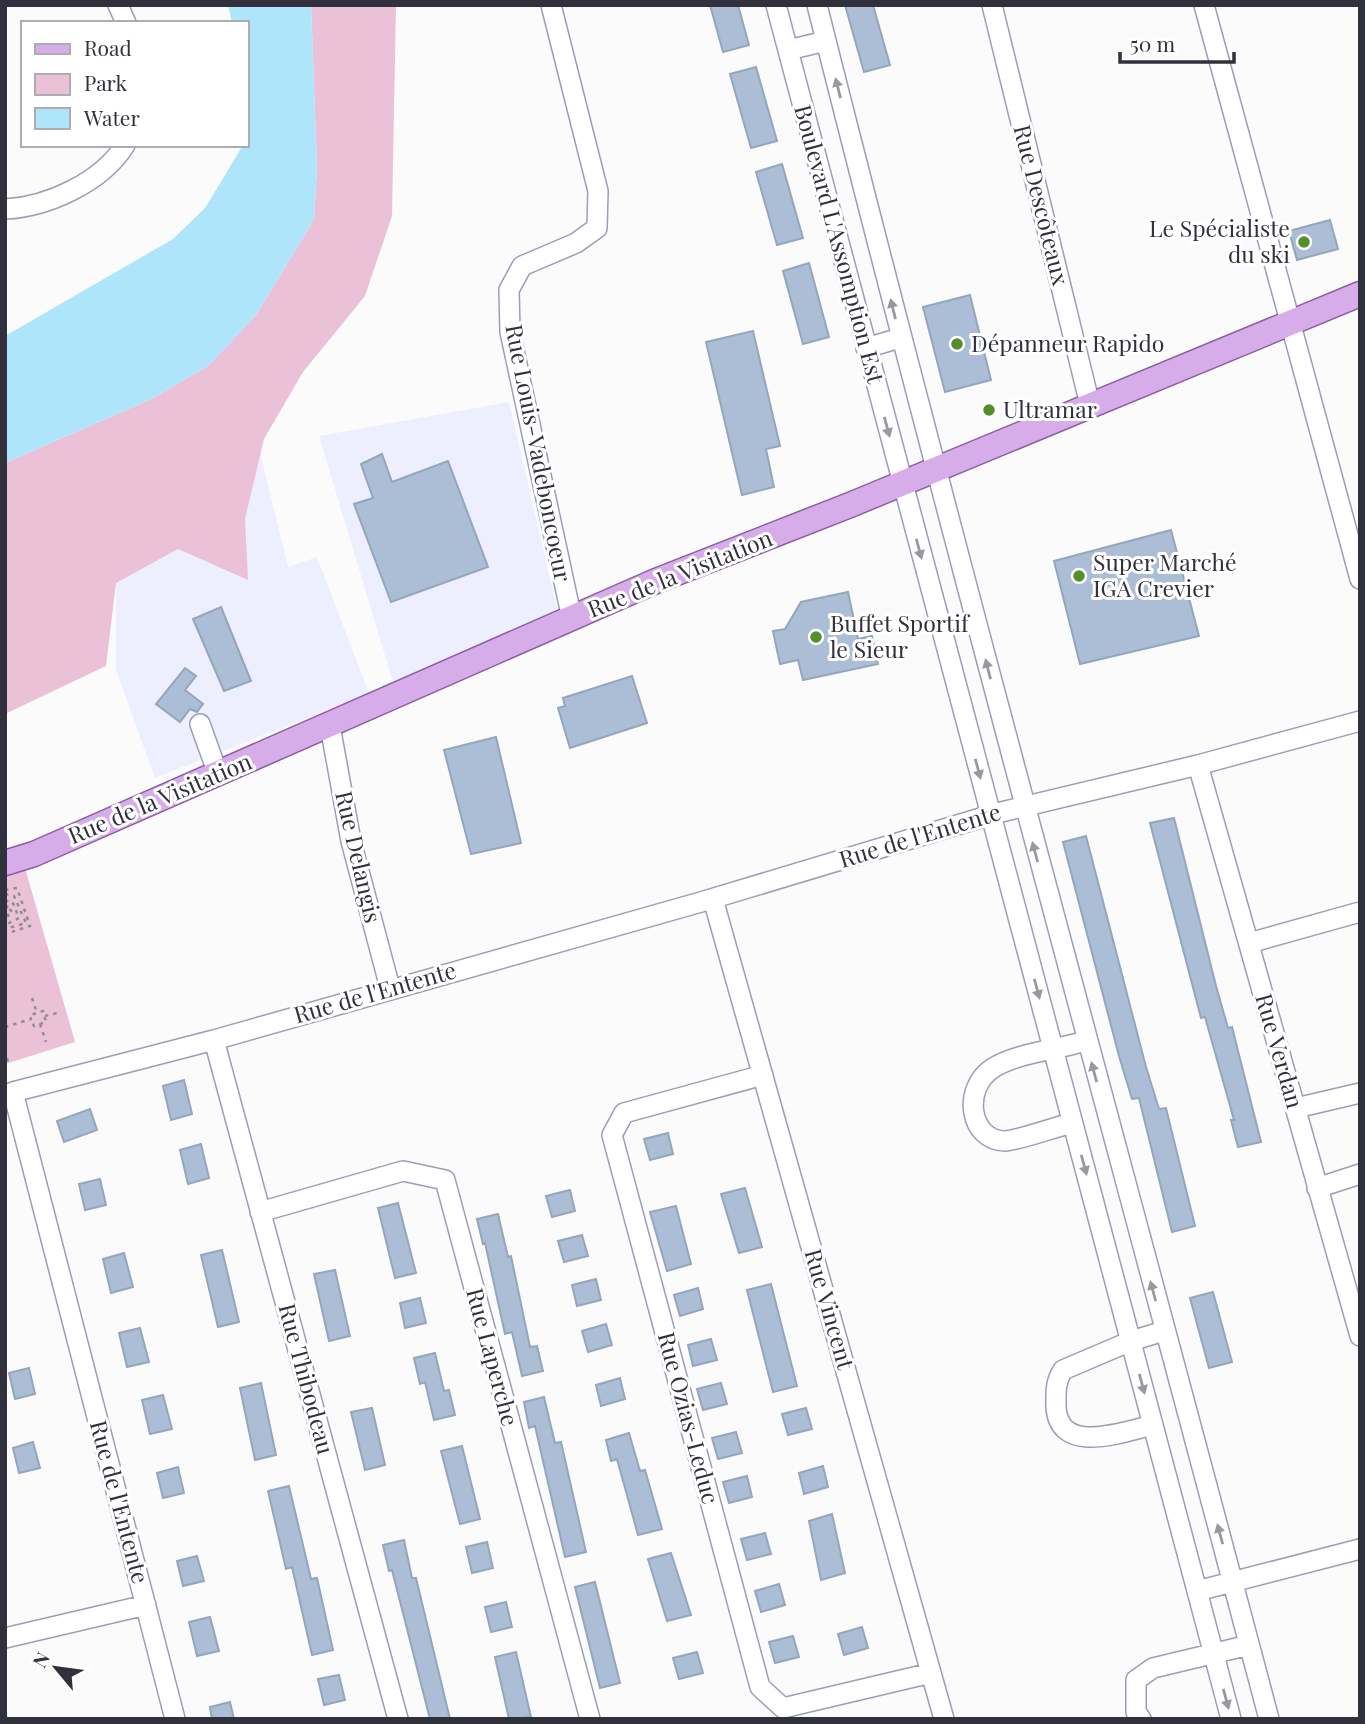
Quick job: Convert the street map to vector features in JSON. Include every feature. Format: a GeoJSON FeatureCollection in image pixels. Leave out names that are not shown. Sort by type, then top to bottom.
{"type":"FeatureCollection","features":[{"type":"Feature","properties":{"kind":"main road","name":"Rue de la Visitation"},"geometry":{"type":"LineString","coordinates":[[5,863],[330,726],[656,581],[937,469],[1360,294]]}},
{"type":"Feature","properties":{"kind":"street"},"geometry":{"type":"LineString","coordinates":[[118,5],[125,21]]}},
{"type":"Feature","properties":{"kind":"street","name":"Rue Louis-Vadeboncoeur"},"geometry":{"type":"LineString","coordinates":[[551,5],[598,191],[597,228],[576,243],[522,266],[509,290],[510,332],[572,619]]}},
{"type":"Feature","properties":{"kind":"street","name":"Boulevard L'Assomption Est"},"geometry":{"type":"LineString","coordinates":[[776,5],[1054,1051]]}},
{"type":"Feature","properties":{"kind":"street","name":"Boulevard L'Assomption Est"},"geometry":{"type":"LineString","coordinates":[[817,5],[900,338],[937,469],[1023,806],[1269,1719]]}},
{"type":"Feature","properties":{"kind":"street","name":"Rue Descôteaux"},"geometry":{"type":"LineString","coordinates":[[992,5],[1090,405]]}},
{"type":"Feature","properties":{"kind":"street"},"geometry":{"type":"LineString","coordinates":[[1204,5],[1360,579]]}},
{"type":"Feature","properties":{"kind":"street"},"geometry":{"type":"LineString","coordinates":[[788,50],[826,41]]}},
{"type":"Feature","properties":{"kind":"street"},"geometry":{"type":"LineString","coordinates":[[5,209],[21,209],[60,197],[103,169],[123,147]]}},
{"type":"Feature","properties":{"kind":"street"},"geometry":{"type":"LineString","coordinates":[[866,348],[900,338]]}},
{"type":"Feature","properties":{"kind":"street","name":"Rue de l'Entente"},"geometry":{"type":"LineString","coordinates":[[175,1719],[13,1092],[214,1040],[390,988],[713,899],[990,815],[1198,765],[1360,721]]}},
{"type":"Feature","properties":{"kind":"street"},"geometry":{"type":"LineString","coordinates":[[200,724],[218,774]]}},
{"type":"Feature","properties":{"kind":"street","name":"Rue Delangis"},"geometry":{"type":"LineString","coordinates":[[330,726],[351,841],[390,988]]}},
{"type":"Feature","properties":{"kind":"street","name":"Rue Verdan"},"geometry":{"type":"LineString","coordinates":[[1198,765],[1360,1336]]}},
{"type":"Feature","properties":{"kind":"street","name":"Rue Vincent"},"geometry":{"type":"LineString","coordinates":[[713,899],[944,1719]]}},
{"type":"Feature","properties":{"kind":"street"},"geometry":{"type":"LineString","coordinates":[[1249,943],[1360,912]]}},
{"type":"Feature","properties":{"kind":"street","name":"Rue Thibodeau"},"geometry":{"type":"LineString","coordinates":[[214,1040],[398,1719]]}},
{"type":"Feature","properties":{"kind":"street"},"geometry":{"type":"LineString","coordinates":[[1072,1123],[1006,1141],[992,1138],[975,1118],[971,1107],[975,1088],[991,1070],[1007,1061],[1086,1041]]}},
{"type":"Feature","properties":{"kind":"street"},"geometry":{"type":"LineString","coordinates":[[1054,1051],[1231,1719]]}},
{"type":"Feature","properties":{"kind":"street","name":"Rue Ozias-Leduc"},"geometry":{"type":"LineString","coordinates":[[763,1075],[624,1113],[612,1135],[761,1687],[783,1709],[931,1674]]}},
{"type":"Feature","properties":{"kind":"street"},"geometry":{"type":"LineString","coordinates":[[1296,1108],[1360,1093]]}},
{"type":"Feature","properties":{"kind":"street","name":"Rue Laperche"},"geometry":{"type":"LineString","coordinates":[[260,1212],[403,1171],[445,1180],[590,1719]]}},
{"type":"Feature","properties":{"kind":"street"},"geometry":{"type":"LineString","coordinates":[[1317,1188],[1360,1174]]}},
{"type":"Feature","properties":{"kind":"street"},"geometry":{"type":"LineString","coordinates":[[1153,1425],[1108,1436],[1078,1437],[1069,1433],[1057,1415],[1055,1391],[1063,1370],[1131,1341],[1164,1331]]}},
{"type":"Feature","properties":{"kind":"street"},"geometry":{"type":"LineString","coordinates":[[1197,1591],[1360,1549]]}},
{"type":"Feature","properties":{"kind":"street"},"geometry":{"type":"LineString","coordinates":[[5,1638],[146,1605]]}},
{"type":"Feature","properties":{"kind":"street"},"geometry":{"type":"LineString","coordinates":[[1142,1719],[1136,1712],[1136,1680],[1153,1668],[1249,1644]]}},
{"type":"Feature","properties":{"kind":"path"},"geometry":{"type":"LineString","coordinates":[[5,892],[17,888],[30,926],[5,931]]}},
{"type":"Feature","properties":{"kind":"path"},"geometry":{"type":"LineString","coordinates":[[5,892],[15,896],[26,923],[5,931]]}},
{"type":"Feature","properties":{"kind":"path"},"geometry":{"type":"LineString","coordinates":[[5,901],[12,901],[19,918],[9,923],[7,905],[14,915]]}},
{"type":"Feature","properties":{"kind":"path"},"geometry":{"type":"LineString","coordinates":[[32,998],[37,1013]]}},
{"type":"Feature","properties":{"kind":"path"},"geometry":{"type":"LineString","coordinates":[[43,1011],[47,1022],[34,1026],[30,1016],[37,1013],[43,1011]]}},
{"type":"Feature","properties":{"kind":"path"},"geometry":{"type":"LineString","coordinates":[[45,1016],[57,1013]]}},
{"type":"Feature","properties":{"kind":"path"},"geometry":{"type":"LineString","coordinates":[[5,1027],[32,1019]]}},
{"type":"Feature","properties":{"kind":"path"},"geometry":{"type":"LineString","coordinates":[[40,1024],[46,1042]]}},
{"type":"Feature","properties":{"kind":"path"},"geometry":{"type":"LineString","coordinates":[[5,1050],[9,1066]]}},
{"type":"Feature","properties":{"kind":"shaded area"},"geometry":{"type":"Polygon","coordinates":[[[509,402],[558,613],[393,682],[319,436],[509,402]]]}},
{"type":"Feature","properties":{"kind":"shaded area"},"geometry":{"type":"Polygon","coordinates":[[[253,424],[288,567],[317,557],[369,693],[155,778],[116,670],[116,583],[253,424]]]}},
{"type":"Feature","properties":{"kind":"green space"},"geometry":{"type":"Polygon","coordinates":[[[311,5],[396,5],[392,216],[365,296],[303,372],[264,439],[245,519],[248,580],[178,549],[116,583],[106,666],[7,713],[5,463],[151,399],[208,366],[256,315],[314,219],[317,168],[311,5]]]}},
{"type":"Feature","properties":{"kind":"green space"},"geometry":{"type":"Polygon","coordinates":[[[23,861],[75,1042],[5,1064],[5,867],[23,861]]]}},
{"type":"Feature","properties":{"kind":"water"},"geometry":{"type":"Polygon","coordinates":[[[228,5],[311,5],[317,168],[314,219],[256,315],[208,366],[151,399],[5,463],[5,336],[173,239],[205,208],[242,147],[248,147],[248,21],[232,21],[228,5]]]}},
{"type":"Feature","properties":{"kind":"building"},"geometry":{"type":"Polygon","coordinates":[[[710,5],[738,5],[749,45],[723,52],[710,5]]]}},
{"type":"Feature","properties":{"kind":"building"},"geometry":{"type":"Polygon","coordinates":[[[845,5],[873,5],[890,65],[864,72],[845,5]]]}},
{"type":"Feature","properties":{"kind":"building"},"geometry":{"type":"Polygon","coordinates":[[[756,67],[777,141],[751,148],[730,74],[756,67]]]}},
{"type":"Feature","properties":{"kind":"building"},"geometry":{"type":"Polygon","coordinates":[[[782,164],[803,238],[777,245],[756,172],[782,164]]]}},
{"type":"Feature","properties":{"kind":"building"},"geometry":{"type":"Polygon","coordinates":[[[1330,220],[1338,249],[1297,260],[1289,231],[1330,220]]]}},
{"type":"Feature","properties":{"kind":"building"},"geometry":{"type":"Polygon","coordinates":[[[809,263],[829,337],[803,344],[783,271],[809,263]]]}},
{"type":"Feature","properties":{"kind":"building","name":"Dépanneur Rapido"},"geometry":{"type":"Polygon","coordinates":[[[970,295],[991,380],[945,392],[923,307],[970,295]]]}},
{"type":"Feature","properties":{"kind":"building"},"geometry":{"type":"Polygon","coordinates":[[[753,331],[780,446],[766,449],[774,487],[742,495],[706,342],[753,331]]]}},
{"type":"Feature","properties":{"kind":"building"},"geometry":{"type":"Polygon","coordinates":[[[382,454],[392,482],[448,461],[488,567],[391,602],[354,504],[373,498],[361,464],[382,454]]]}},
{"type":"Feature","properties":{"kind":"building"},"geometry":{"type":"Polygon","coordinates":[[[1171,530],[1199,636],[1080,664],[1054,561],[1171,530]]]}},
{"type":"Feature","properties":{"kind":"building","name":"Buffet Sportif le Sieur"},"geometry":{"type":"Polygon","coordinates":[[[848,592],[858,639],[872,636],[878,664],[803,680],[798,660],[780,664],[773,631],[785,629],[801,602],[848,592]]]}},
{"type":"Feature","properties":{"kind":"building"},"geometry":{"type":"Polygon","coordinates":[[[221,607],[251,681],[224,691],[193,619],[221,607]]]}},
{"type":"Feature","properties":{"kind":"building"},"geometry":{"type":"Polygon","coordinates":[[[185,668],[196,676],[185,690],[203,704],[197,712],[190,709],[180,722],[156,704],[185,668]]]}},
{"type":"Feature","properties":{"kind":"building"},"geometry":{"type":"Polygon","coordinates":[[[632,676],[647,723],[570,748],[558,708],[565,706],[563,698],[632,676]]]}},
{"type":"Feature","properties":{"kind":"building"},"geometry":{"type":"Polygon","coordinates":[[[496,737],[521,843],[471,854],[444,750],[496,737]]]}},
{"type":"Feature","properties":{"kind":"building"},"geometry":{"type":"Polygon","coordinates":[[[1174,818],[1216,986],[1228,1028],[1232,1027],[1261,1142],[1238,1147],[1231,1120],[1234,1120],[1205,1017],[1201,1018],[1150,823],[1174,818]]]}},
{"type":"Feature","properties":{"kind":"building"},"geometry":{"type":"Polygon","coordinates":[[[1086,836],[1146,1067],[1159,1109],[1166,1108],[1195,1226],[1172,1232],[1139,1098],[1132,1099],[1119,1056],[1063,842],[1086,836]]]}},
{"type":"Feature","properties":{"kind":"building"},"geometry":{"type":"Polygon","coordinates":[[[184,1080],[192,1114],[171,1120],[163,1086],[184,1080]]]}},
{"type":"Feature","properties":{"kind":"building"},"geometry":{"type":"Polygon","coordinates":[[[90,1109],[97,1130],[64,1142],[57,1121],[90,1109]]]}},
{"type":"Feature","properties":{"kind":"building"},"geometry":{"type":"Polygon","coordinates":[[[668,1133],[673,1154],[650,1160],[644,1139],[668,1133]]]}},
{"type":"Feature","properties":{"kind":"building"},"geometry":{"type":"Polygon","coordinates":[[[201,1144],[209,1178],[188,1184],[180,1150],[201,1144]]]}},
{"type":"Feature","properties":{"kind":"building"},"geometry":{"type":"Polygon","coordinates":[[[100,1179],[106,1205],[85,1210],[79,1184],[100,1179]]]}},
{"type":"Feature","properties":{"kind":"building"},"geometry":{"type":"Polygon","coordinates":[[[745,1188],[762,1247],[739,1253],[721,1194],[745,1188]]]}},
{"type":"Feature","properties":{"kind":"building"},"geometry":{"type":"Polygon","coordinates":[[[570,1190],[575,1211],[552,1217],[546,1196],[570,1190]]]}},
{"type":"Feature","properties":{"kind":"building"},"geometry":{"type":"Polygon","coordinates":[[[398,1203],[416,1273],[395,1278],[378,1208],[398,1203]]]}},
{"type":"Feature","properties":{"kind":"building"},"geometry":{"type":"Polygon","coordinates":[[[676,1206],[691,1264],[667,1271],[650,1212],[676,1206]]]}},
{"type":"Feature","properties":{"kind":"building"},"geometry":{"type":"Polygon","coordinates":[[[498,1214],[508,1257],[511,1256],[530,1347],[537,1346],[543,1371],[522,1376],[512,1332],[505,1334],[477,1219],[498,1214]]]}},
{"type":"Feature","properties":{"kind":"building"},"geometry":{"type":"Polygon","coordinates":[[[582,1235],[588,1256],[564,1262],[558,1241],[582,1235]]]}},
{"type":"Feature","properties":{"kind":"building"},"geometry":{"type":"Polygon","coordinates":[[[222,1250],[239,1322],[218,1327],[201,1255],[222,1250]]]}},
{"type":"Feature","properties":{"kind":"building"},"geometry":{"type":"Polygon","coordinates":[[[124,1253],[133,1287],[111,1293],[103,1259],[124,1253]]]}},
{"type":"Feature","properties":{"kind":"building"},"geometry":{"type":"Polygon","coordinates":[[[335,1270],[350,1336],[329,1341],[314,1274],[335,1270]]]}},
{"type":"Feature","properties":{"kind":"building"},"geometry":{"type":"Polygon","coordinates":[[[596,1279],[601,1300],[577,1306],[572,1285],[596,1279]]]}},
{"type":"Feature","properties":{"kind":"building"},"geometry":{"type":"Polygon","coordinates":[[[771,1284],[797,1386],[773,1392],[747,1290],[771,1284]]]}},
{"type":"Feature","properties":{"kind":"building"},"geometry":{"type":"Polygon","coordinates":[[[698,1288],[703,1309],[680,1316],[674,1295],[698,1288]]]}},
{"type":"Feature","properties":{"kind":"building"},"geometry":{"type":"Polygon","coordinates":[[[1213,1292],[1232,1362],[1209,1368],[1190,1298],[1213,1292]]]}},
{"type":"Feature","properties":{"kind":"building"},"geometry":{"type":"Polygon","coordinates":[[[420,1298],[426,1323],[405,1328],[400,1303],[420,1298]]]}},
{"type":"Feature","properties":{"kind":"building"},"geometry":{"type":"Polygon","coordinates":[[[606,1324],[612,1345],[588,1352],[582,1331],[606,1324]]]}},
{"type":"Feature","properties":{"kind":"building"},"geometry":{"type":"Polygon","coordinates":[[[140,1328],[149,1362],[127,1367],[119,1333],[140,1328]]]}},
{"type":"Feature","properties":{"kind":"building"},"geometry":{"type":"Polygon","coordinates":[[[711,1339],[717,1360],[693,1366],[688,1345],[711,1339]]]}},
{"type":"Feature","properties":{"kind":"building"},"geometry":{"type":"Polygon","coordinates":[[[435,1353],[444,1391],[449,1390],[455,1415],[434,1420],[425,1382],[420,1384],[414,1358],[435,1353]]]}},
{"type":"Feature","properties":{"kind":"building"},"geometry":{"type":"Polygon","coordinates":[[[29,1368],[35,1394],[15,1399],[9,1373],[29,1368]]]}},
{"type":"Feature","properties":{"kind":"building"},"geometry":{"type":"Polygon","coordinates":[[[620,1378],[625,1399],[601,1406],[596,1385],[620,1378]]]}},
{"type":"Feature","properties":{"kind":"building"},"geometry":{"type":"Polygon","coordinates":[[[261,1383],[276,1455],[255,1460],[240,1388],[261,1383]]]}},
{"type":"Feature","properties":{"kind":"building"},"geometry":{"type":"Polygon","coordinates":[[[721,1383],[727,1404],[703,1410],[697,1389],[721,1383]]]}},
{"type":"Feature","properties":{"kind":"building"},"geometry":{"type":"Polygon","coordinates":[[[163,1395],[172,1429],[150,1434],[142,1400],[163,1395]]]}},
{"type":"Feature","properties":{"kind":"building"},"geometry":{"type":"Polygon","coordinates":[[[544,1397],[555,1443],[561,1442],[586,1552],[565,1557],[535,1426],[529,1428],[524,1402],[544,1397]]]}},
{"type":"Feature","properties":{"kind":"building"},"geometry":{"type":"Polygon","coordinates":[[[372,1408],[385,1465],[365,1470],[351,1412],[372,1408]]]}},
{"type":"Feature","properties":{"kind":"building"},"geometry":{"type":"Polygon","coordinates":[[[806,1408],[812,1429],[788,1435],[782,1414],[806,1408]]]}},
{"type":"Feature","properties":{"kind":"building"},"geometry":{"type":"Polygon","coordinates":[[[736,1432],[742,1453],[718,1459],[712,1438],[736,1432]]]}},
{"type":"Feature","properties":{"kind":"building"},"geometry":{"type":"Polygon","coordinates":[[[629,1433],[640,1471],[645,1470],[662,1529],[638,1535],[617,1459],[611,1461],[606,1440],[629,1433]]]}},
{"type":"Feature","properties":{"kind":"building"},"geometry":{"type":"Polygon","coordinates":[[[33,1442],[40,1468],[19,1473],[13,1448],[33,1442]]]}},
{"type":"Feature","properties":{"kind":"building"},"geometry":{"type":"Polygon","coordinates":[[[462,1446],[480,1519],[460,1524],[441,1451],[462,1446]]]}},
{"type":"Feature","properties":{"kind":"building"},"geometry":{"type":"Polygon","coordinates":[[[823,1466],[828,1487],[804,1494],[799,1473],[823,1466]]]}},
{"type":"Feature","properties":{"kind":"building"},"geometry":{"type":"Polygon","coordinates":[[[178,1467],[184,1493],[163,1498],[157,1473],[178,1467]]]}},
{"type":"Feature","properties":{"kind":"building"},"geometry":{"type":"Polygon","coordinates":[[[747,1476],[752,1497],[729,1503],[723,1482],[747,1476]]]}},
{"type":"Feature","properties":{"kind":"building"},"geometry":{"type":"Polygon","coordinates":[[[289,1486],[311,1579],[317,1578],[333,1650],[312,1655],[292,1567],[286,1569],[268,1491],[289,1486]]]}},
{"type":"Feature","properties":{"kind":"building"},"geometry":{"type":"Polygon","coordinates":[[[832,1514],[845,1573],[821,1580],[809,1521],[832,1514]]]}},
{"type":"Feature","properties":{"kind":"building"},"geometry":{"type":"Polygon","coordinates":[[[765,1533],[771,1554],[747,1560],[741,1539],[765,1533]]]}},
{"type":"Feature","properties":{"kind":"building"},"geometry":{"type":"Polygon","coordinates":[[[404,1540],[412,1578],[416,1578],[450,1719],[430,1719],[392,1570],[389,1571],[383,1545],[404,1540]]]}},
{"type":"Feature","properties":{"kind":"building"},"geometry":{"type":"Polygon","coordinates":[[[487,1542],[493,1568],[472,1573],[466,1547],[487,1542]]]}},
{"type":"Feature","properties":{"kind":"building"},"geometry":{"type":"Polygon","coordinates":[[[671,1553],[691,1615],[667,1621],[648,1559],[671,1553]]]}},
{"type":"Feature","properties":{"kind":"building"},"geometry":{"type":"Polygon","coordinates":[[[197,1556],[204,1581],[183,1586],[177,1561],[197,1556]]]}},
{"type":"Feature","properties":{"kind":"building"},"geometry":{"type":"Polygon","coordinates":[[[595,1582],[620,1683],[600,1688],[575,1587],[595,1582]]]}},
{"type":"Feature","properties":{"kind":"building"},"geometry":{"type":"Polygon","coordinates":[[[779,1584],[785,1605],[761,1612],[755,1591],[779,1584]]]}},
{"type":"Feature","properties":{"kind":"building"},"geometry":{"type":"Polygon","coordinates":[[[506,1602],[512,1627],[491,1632],[485,1607],[506,1602]]]}},
{"type":"Feature","properties":{"kind":"building"},"geometry":{"type":"Polygon","coordinates":[[[210,1617],[219,1651],[197,1656],[189,1622],[210,1617]]]}},
{"type":"Feature","properties":{"kind":"building"},"geometry":{"type":"Polygon","coordinates":[[[862,1627],[868,1648],[844,1655],[838,1634],[862,1627]]]}},
{"type":"Feature","properties":{"kind":"building"},"geometry":{"type":"Polygon","coordinates":[[[793,1636],[799,1657],[775,1663],[769,1642],[793,1636]]]}},
{"type":"Feature","properties":{"kind":"building"},"geometry":{"type":"Polygon","coordinates":[[[516,1652],[531,1717],[509,1719],[495,1657],[516,1652]]]}},
{"type":"Feature","properties":{"kind":"building"},"geometry":{"type":"Polygon","coordinates":[[[697,1652],[703,1673],[679,1679],[673,1658],[697,1652]]]}},
{"type":"Feature","properties":{"kind":"building"},"geometry":{"type":"Polygon","coordinates":[[[339,1675],[345,1700],[324,1705],[318,1679],[339,1675]]]}},
{"type":"Feature","properties":{"kind":"building"},"geometry":{"type":"Polygon","coordinates":[[[230,1702],[234,1719],[212,1719],[210,1707],[230,1702]]]}},
{"type":"Feature","properties":{"kind":"place","name":"Le Spécialiste du ski"},"geometry":{"type":"Point","coordinates":[1304,242]}},
{"type":"Feature","properties":{"kind":"place","name":"Dépanneur Rapido"},"geometry":{"type":"Point","coordinates":[957,344]}},
{"type":"Feature","properties":{"kind":"place","name":"Ultramar"},"geometry":{"type":"Point","coordinates":[989,410]}},
{"type":"Feature","properties":{"kind":"place","name":"Super Marché IGA Crevier"},"geometry":{"type":"Point","coordinates":[1079,576]}},
{"type":"Feature","properties":{"kind":"place","name":"Buffet Sportif le Sieur"},"geometry":{"type":"Point","coordinates":[816,637]}}]}
